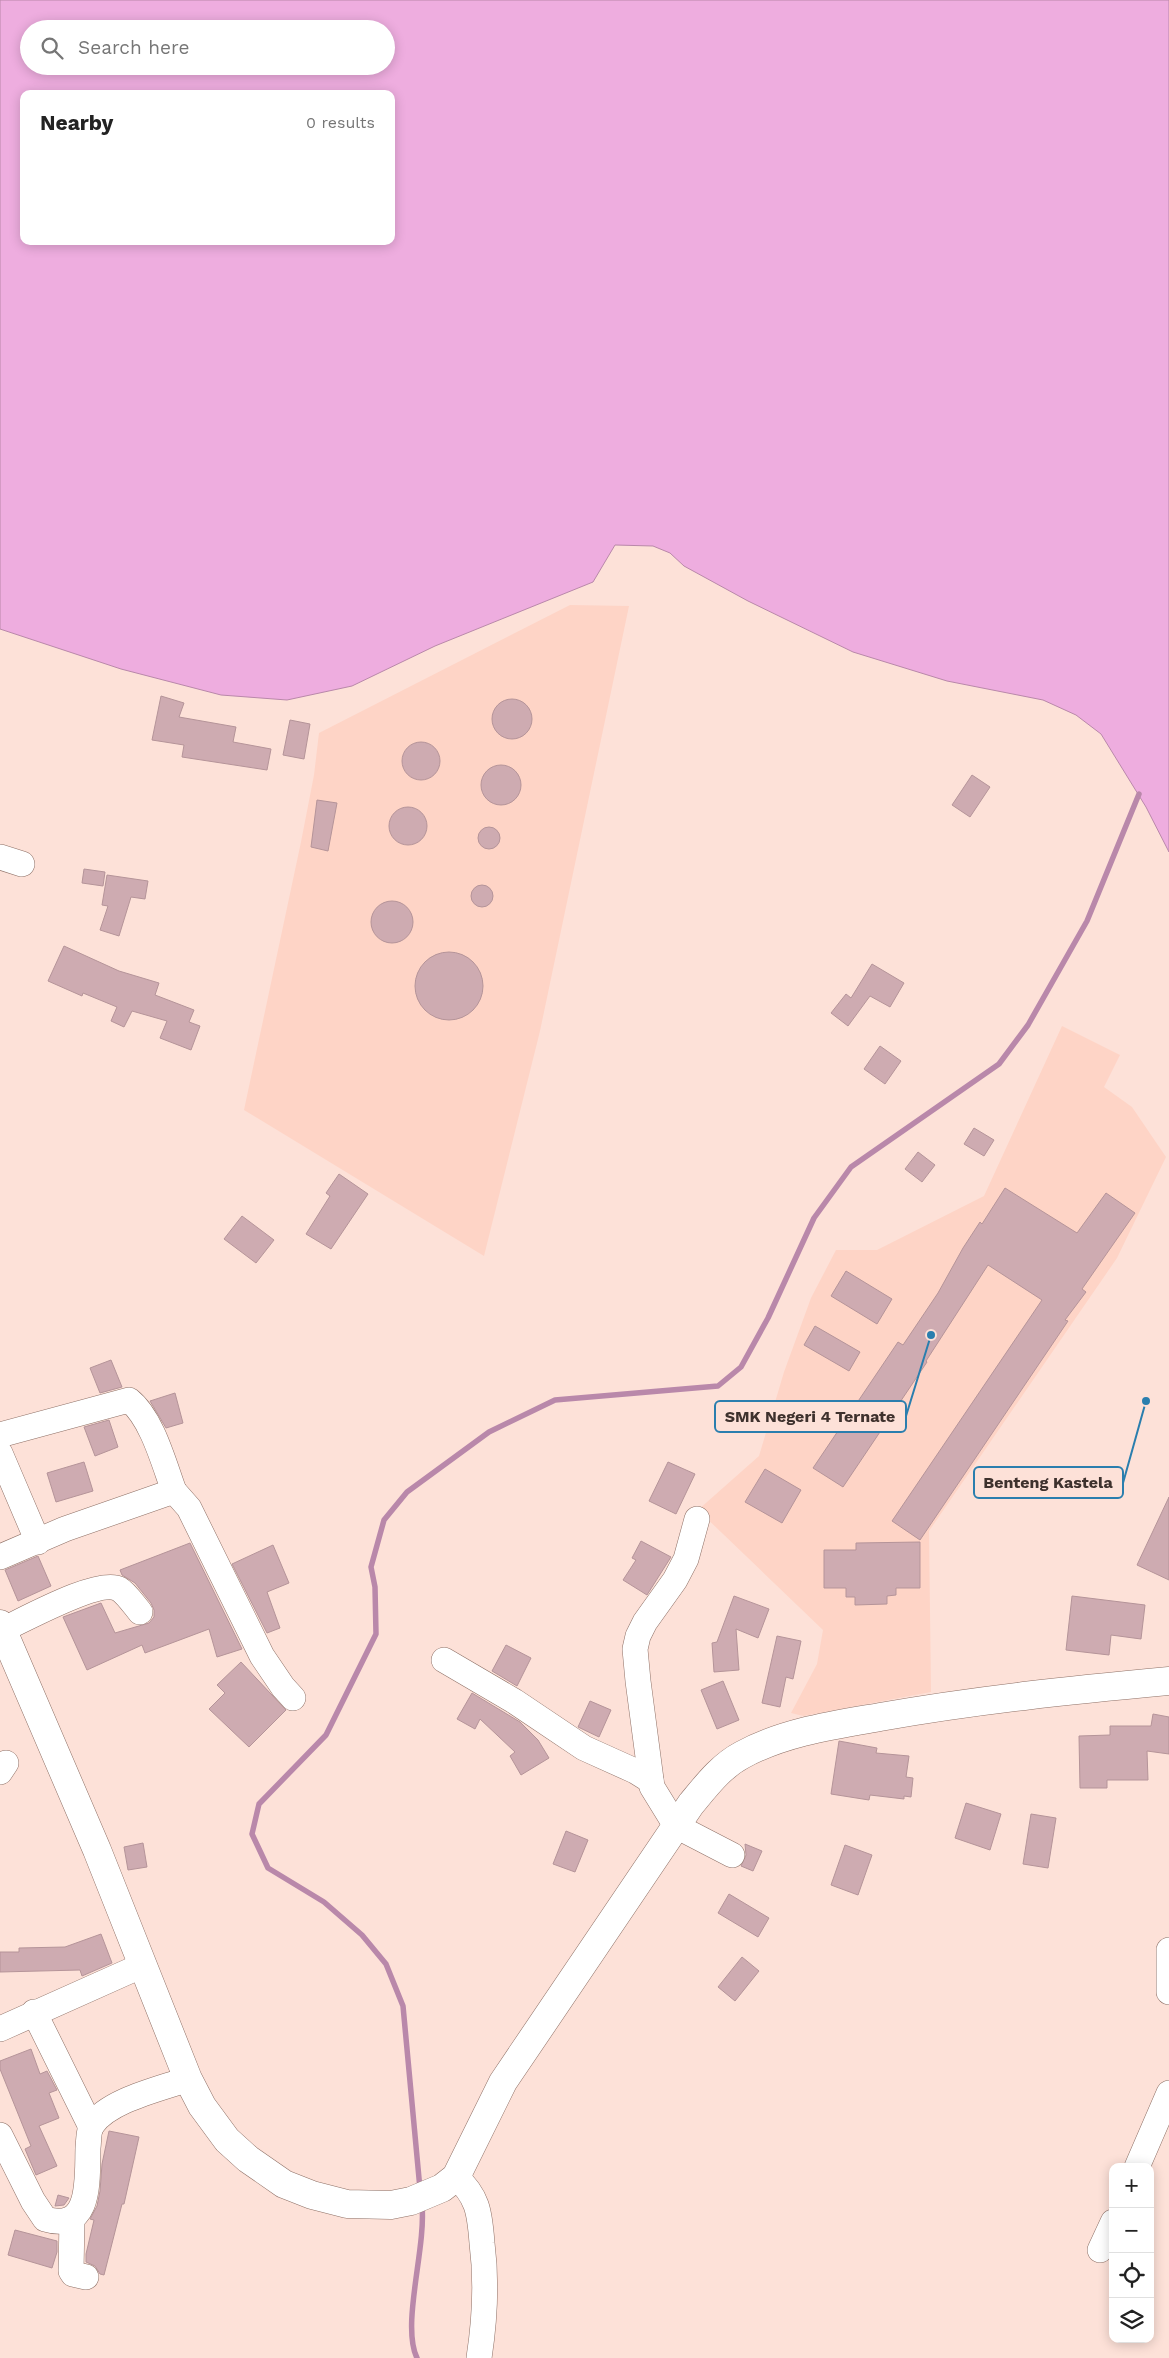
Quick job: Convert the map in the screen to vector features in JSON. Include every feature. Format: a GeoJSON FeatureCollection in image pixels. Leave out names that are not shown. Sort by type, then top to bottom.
{"type":"FeatureCollection","features":[{"type":"Feature","properties":{"kind":"highway"},"geometry":{"type":"LineString","coordinates":[[1,1627],[93,1841],[188,2079],[210,2118],[227,2140],[248,2159],[284,2184],[312,2195],[347,2204],[391,2205],[410,2201],[449,2182],[503,2082],[574,1974],[696,1798],[731,1762],[742,1754],[778,1740],[842,1724],[930,1708],[1168,1681]]}},
{"type":"Feature","properties":{"kind":"street"},"geometry":{"type":"LineString","coordinates":[[0,1435],[130,1400],[138,1406],[146,1421],[174,1491],[189,1508],[262,1656],[283,1687],[293,1698]]}},
{"type":"Feature","properties":{"kind":"street"},"geometry":{"type":"LineString","coordinates":[[0,1453],[38,1542]]}},
{"type":"Feature","properties":{"kind":"street"},"geometry":{"type":"LineString","coordinates":[[0,1557],[65,1529],[174,1491]]}},
{"type":"Feature","properties":{"kind":"street"},"geometry":{"type":"LineString","coordinates":[[698,1519],[686,1560],[664,1598],[645,1622],[638,1636],[635,1650],[652,1787],[676,1826],[732,1855]]}},
{"type":"Feature","properties":{"kind":"street"},"geometry":{"type":"LineString","coordinates":[[1,1627],[102,1586],[120,1589],[140,1612]]}},
{"type":"Feature","properties":{"kind":"street"},"geometry":{"type":"LineString","coordinates":[[444,1660],[514,1701],[584,1748],[635,1771],[651,1781]]}},
{"type":"Feature","properties":{"kind":"street"},"geometry":{"type":"LineString","coordinates":[[1169,1950],[1169,1992]]}},
{"type":"Feature","properties":{"kind":"street"},"geometry":{"type":"LineString","coordinates":[[0,2029],[34,2012],[143,1965]]}},
{"type":"Feature","properties":{"kind":"street"},"geometry":{"type":"LineString","coordinates":[[0,2135],[33,2202],[44,2219],[62,2222],[72,2220],[79,2214],[87,2176],[91,2127],[34,2012]]}},
{"type":"Feature","properties":{"kind":"street"},"geometry":{"type":"LineString","coordinates":[[91,2127],[104,2112],[113,2107],[188,2079]]}},
{"type":"Feature","properties":{"kind":"street"},"geometry":{"type":"LineString","coordinates":[[1139,2163],[1169,2093]]}},
{"type":"Feature","properties":{"kind":"street"},"geometry":{"type":"LineString","coordinates":[[449,2182],[470,2194],[476,2205],[486,2282],[479,2358]]}},
{"type":"Feature","properties":{"kind":"street"},"geometry":{"type":"LineString","coordinates":[[72,2220],[71,2271],[73,2274],[86,2277]]}},
{"type":"Feature","properties":{"kind":"street"},"geometry":{"type":"LineString","coordinates":[[1100,2250],[1109,2231]]}},
{"type":"Feature","properties":{"kind":"shaded area"},"geometry":{"type":"Polygon","coordinates":[[[0,0],[1169,0],[1169,852],[1146,807],[1101,734],[1076,715],[1043,700],[947,681],[853,652],[748,601],[684,566],[670,553],[653,546],[615,545],[593,582],[435,646],[352,686],[287,700],[221,695],[121,669],[0,629],[0,0]]]}},
{"type":"Feature","properties":{"kind":"shaded area"},"geometry":{"type":"Polygon","coordinates":[[[570,605],[629,606],[540,1031],[484,1256],[244,1110],[301,842],[314,775],[319,733],[570,605]]]}},
{"type":"Feature","properties":{"kind":"shaded area"},"geometry":{"type":"Polygon","coordinates":[[[1062,1026],[1120,1055],[1104,1087],[1132,1107],[1166,1157],[1117,1258],[929,1531],[931,1692],[803,1716],[791,1713],[817,1664],[823,1630],[698,1510],[759,1456],[784,1372],[811,1298],[836,1250],[877,1250],[984,1196],[1062,1026]]]}},
{"type":"Feature","properties":{"kind":"building"},"geometry":{"type":"Polygon","coordinates":[[[161,696],[184,703],[179,717],[236,727],[233,742],[271,749],[267,770],[182,757],[184,745],[152,740],[161,696]]]}},
{"type":"Feature","properties":{"kind":"building"},"geometry":{"type":"Polygon","coordinates":[[[516,699],[523,702],[529,708],[532,719],[531,727],[523,736],[516,739],[508,739],[501,736],[493,727],[492,715],[495,708],[504,700],[516,699]]]}},
{"type":"Feature","properties":{"kind":"building"},"geometry":{"type":"Polygon","coordinates":[[[290,720],[310,724],[304,759],[283,755],[290,720]]]}},
{"type":"Feature","properties":{"kind":"building"},"geometry":{"type":"Polygon","coordinates":[[[421,742],[434,748],[440,761],[434,774],[421,780],[408,774],[402,761],[408,748],[421,742]]]}},
{"type":"Feature","properties":{"kind":"building"},"geometry":{"type":"Polygon","coordinates":[[[501,765],[515,771],[521,785],[515,799],[501,805],[487,799],[481,785],[487,771],[501,765]]]}},
{"type":"Feature","properties":{"kind":"building"},"geometry":{"type":"Polygon","coordinates":[[[972,775],[990,787],[970,817],[952,805],[972,775]]]}},
{"type":"Feature","properties":{"kind":"building"},"geometry":{"type":"Polygon","coordinates":[[[317,800],[337,803],[328,851],[311,847],[317,800]]]}},
{"type":"Feature","properties":{"kind":"building"},"geometry":{"type":"Polygon","coordinates":[[[408,807],[422,812],[427,826],[422,840],[408,845],[394,840],[389,826],[394,812],[408,807]]]}},
{"type":"Feature","properties":{"kind":"building"},"geometry":{"type":"Polygon","coordinates":[[[489,827],[497,830],[500,838],[497,846],[489,849],[481,846],[478,838],[481,830],[489,827]]]}},
{"type":"Feature","properties":{"kind":"building"},"geometry":{"type":"Polygon","coordinates":[[[84,869],[105,872],[103,886],[82,883],[84,869]]]}},
{"type":"Feature","properties":{"kind":"building"},"geometry":{"type":"Polygon","coordinates":[[[107,875],[148,881],[145,899],[131,897],[119,936],[100,930],[108,906],[102,905],[107,875]]]}},
{"type":"Feature","properties":{"kind":"building"},"geometry":{"type":"Polygon","coordinates":[[[482,885],[490,888],[493,896],[490,904],[482,907],[474,904],[471,896],[474,888],[482,885]]]}},
{"type":"Feature","properties":{"kind":"building"},"geometry":{"type":"Polygon","coordinates":[[[392,901],[407,907],[413,922],[407,937],[392,943],[377,937],[371,922],[377,907],[392,901]]]}},
{"type":"Feature","properties":{"kind":"building"},"geometry":{"type":"Polygon","coordinates":[[[64,946],[119,971],[159,983],[155,995],[194,1010],[189,1022],[200,1026],[191,1050],[160,1038],[167,1021],[132,1011],[124,1027],[111,1021],[117,1007],[83,993],[82,996],[48,981],[64,946]]]}},
{"type":"Feature","properties":{"kind":"building"},"geometry":{"type":"Polygon","coordinates":[[[442,952],[456,952],[468,957],[478,967],[483,979],[483,993],[478,1005],[468,1015],[456,1020],[442,1020],[430,1015],[420,1005],[415,993],[415,979],[420,967],[430,957],[442,952]]]}},
{"type":"Feature","properties":{"kind":"building"},"geometry":{"type":"Polygon","coordinates":[[[872,964],[904,983],[890,1007],[870,996],[848,1026],[831,1013],[846,994],[851,998],[872,964]]]}},
{"type":"Feature","properties":{"kind":"building"},"geometry":{"type":"Polygon","coordinates":[[[880,1046],[901,1061],[885,1084],[864,1069],[880,1046]]]}},
{"type":"Feature","properties":{"kind":"building"},"geometry":{"type":"Polygon","coordinates":[[[974,1128],[994,1140],[984,1156],[964,1144],[974,1128]]]}},
{"type":"Feature","properties":{"kind":"building"},"geometry":{"type":"Polygon","coordinates":[[[918,1152],[935,1165],[922,1182],[905,1169],[918,1152]]]}},
{"type":"Feature","properties":{"kind":"building"},"geometry":{"type":"Polygon","coordinates":[[[339,1174],[368,1194],[331,1249],[306,1234],[330,1196],[326,1193],[339,1174]]]}},
{"type":"Feature","properties":{"kind":"building"},"geometry":{"type":"Polygon","coordinates":[[[1005,1188],[1077,1233],[1106,1193],[1135,1213],[1082,1289],[1086,1292],[1065,1320],[1068,1321],[920,1540],[892,1521],[1042,1300],[988,1265],[927,1362],[843,1487],[813,1468],[898,1342],[903,1345],[938,1293],[963,1248],[980,1222],[982,1224],[1005,1188]]]}},
{"type":"Feature","properties":{"kind":"building"},"geometry":{"type":"Polygon","coordinates":[[[242,1216],[274,1240],[256,1263],[224,1239],[242,1216]]]}},
{"type":"Feature","properties":{"kind":"building"},"geometry":{"type":"Polygon","coordinates":[[[846,1271],[892,1299],[877,1324],[831,1296],[846,1271]]]}},
{"type":"Feature","properties":{"kind":"building"},"geometry":{"type":"Polygon","coordinates":[[[815,1326],[860,1352],[849,1371],[804,1345],[815,1326]]]}},
{"type":"Feature","properties":{"kind":"building"},"geometry":{"type":"Polygon","coordinates":[[[111,1360],[122,1387],[100,1393],[90,1368],[111,1360]]]}},
{"type":"Feature","properties":{"kind":"building"},"geometry":{"type":"Polygon","coordinates":[[[175,1393],[183,1423],[166,1428],[150,1401],[175,1393]]]}},
{"type":"Feature","properties":{"kind":"building"},"geometry":{"type":"Polygon","coordinates":[[[109,1420],[118,1447],[95,1456],[84,1427],[109,1420]]]}},
{"type":"Feature","properties":{"kind":"building"},"geometry":{"type":"Polygon","coordinates":[[[84,1462],[93,1491],[56,1502],[47,1473],[84,1462]]]}},
{"type":"Feature","properties":{"kind":"building"},"geometry":{"type":"Polygon","coordinates":[[[668,1462],[695,1474],[676,1514],[649,1501],[668,1462]]]}},
{"type":"Feature","properties":{"kind":"building"},"geometry":{"type":"Polygon","coordinates":[[[765,1469],[801,1490],[782,1523],[745,1502],[765,1469]]]}},
{"type":"Feature","properties":{"kind":"building"},"geometry":{"type":"Polygon","coordinates":[[[1169,1497],[1169,1580],[1137,1565],[1169,1497]]]}},
{"type":"Feature","properties":{"kind":"building"},"geometry":{"type":"Polygon","coordinates":[[[641,1541],[671,1557],[647,1595],[623,1580],[636,1560],[632,1558],[641,1541]]]}},
{"type":"Feature","properties":{"kind":"building"},"geometry":{"type":"Polygon","coordinates":[[[920,1542],[920,1588],[896,1588],[896,1595],[887,1596],[887,1604],[855,1605],[855,1597],[846,1597],[846,1588],[824,1588],[824,1550],[856,1550],[856,1543],[920,1542]]]}},
{"type":"Feature","properties":{"kind":"building"},"geometry":{"type":"Polygon","coordinates":[[[190,1543],[242,1649],[217,1657],[209,1629],[145,1653],[142,1645],[87,1670],[63,1617],[101,1603],[115,1633],[149,1623],[154,1617],[151,1603],[135,1583],[122,1575],[120,1570],[190,1543]]]}},
{"type":"Feature","properties":{"kind":"building"},"geometry":{"type":"Polygon","coordinates":[[[273,1545],[289,1583],[267,1592],[280,1628],[267,1633],[232,1564],[273,1545]]]}},
{"type":"Feature","properties":{"kind":"building"},"geometry":{"type":"Polygon","coordinates":[[[38,1556],[51,1586],[18,1601],[5,1570],[38,1556]]]}},
{"type":"Feature","properties":{"kind":"building"},"geometry":{"type":"Polygon","coordinates":[[[734,1596],[769,1609],[758,1638],[736,1629],[739,1670],[714,1672],[712,1643],[717,1642],[734,1596]]]}},
{"type":"Feature","properties":{"kind":"building"},"geometry":{"type":"Polygon","coordinates":[[[1072,1596],[1145,1605],[1141,1639],[1111,1635],[1109,1655],[1066,1650],[1072,1596]]]}},
{"type":"Feature","properties":{"kind":"building"},"geometry":{"type":"Polygon","coordinates":[[[777,1636],[801,1641],[793,1679],[786,1677],[780,1707],[762,1703],[777,1636]]]}},
{"type":"Feature","properties":{"kind":"building"},"geometry":{"type":"Polygon","coordinates":[[[506,1645],[531,1658],[517,1686],[492,1671],[506,1645]]]}},
{"type":"Feature","properties":{"kind":"building"},"geometry":{"type":"Polygon","coordinates":[[[241,1662],[286,1710],[249,1747],[209,1709],[225,1693],[217,1685],[241,1662]]]}},
{"type":"Feature","properties":{"kind":"building"},"geometry":{"type":"Polygon","coordinates":[[[723,1681],[739,1720],[717,1729],[701,1690],[723,1681]]]}},
{"type":"Feature","properties":{"kind":"building"},"geometry":{"type":"Polygon","coordinates":[[[472,1693],[520,1722],[538,1740],[549,1758],[521,1775],[510,1756],[515,1752],[480,1719],[475,1729],[457,1719],[472,1693]]]}},
{"type":"Feature","properties":{"kind":"building"},"geometry":{"type":"Polygon","coordinates":[[[590,1701],[611,1710],[599,1737],[578,1727],[590,1701]]]}},
{"type":"Feature","properties":{"kind":"building"},"geometry":{"type":"Polygon","coordinates":[[[1153,1714],[1169,1717],[1169,1754],[1147,1751],[1148,1780],[1107,1780],[1107,1788],[1080,1788],[1079,1736],[1110,1735],[1110,1726],[1151,1726],[1153,1714]]]}},
{"type":"Feature","properties":{"kind":"building"},"geometry":{"type":"Polygon","coordinates":[[[839,1741],[877,1748],[876,1753],[909,1756],[906,1777],[913,1778],[911,1797],[904,1796],[904,1799],[870,1795],[869,1800],[831,1794],[839,1741]]]}},
{"type":"Feature","properties":{"kind":"building"},"geometry":{"type":"Polygon","coordinates":[[[966,1803],[1001,1814],[990,1850],[955,1838],[966,1803]]]}},
{"type":"Feature","properties":{"kind":"building"},"geometry":{"type":"Polygon","coordinates":[[[1031,1814],[1056,1818],[1048,1868],[1023,1864],[1031,1814]]]}},
{"type":"Feature","properties":{"kind":"building"},"geometry":{"type":"Polygon","coordinates":[[[566,1831],[588,1840],[575,1872],[553,1864],[566,1831]]]}},
{"type":"Feature","properties":{"kind":"building"},"geometry":{"type":"Polygon","coordinates":[[[143,1843],[147,1867],[128,1870],[124,1847],[143,1843]]]}},
{"type":"Feature","properties":{"kind":"building"},"geometry":{"type":"Polygon","coordinates":[[[745,1844],[762,1851],[753,1871],[741,1866],[746,1855],[745,1844]]]}},
{"type":"Feature","properties":{"kind":"building"},"geometry":{"type":"Polygon","coordinates":[[[845,1845],[872,1855],[858,1895],[831,1885],[845,1845]]]}},
{"type":"Feature","properties":{"kind":"building"},"geometry":{"type":"Polygon","coordinates":[[[729,1894],[769,1918],[758,1937],[718,1913],[729,1894]]]}},
{"type":"Feature","properties":{"kind":"building"},"geometry":{"type":"Polygon","coordinates":[[[101,1934],[112,1963],[82,1976],[80,1970],[0,1972],[0,1952],[19,1952],[19,1948],[65,1947],[101,1934]]]}},
{"type":"Feature","properties":{"kind":"building"},"geometry":{"type":"Polygon","coordinates":[[[742,1957],[759,1971],[735,2001],[718,1987],[742,1957]]]}},
{"type":"Feature","properties":{"kind":"building"},"geometry":{"type":"Polygon","coordinates":[[[31,2049],[40,2074],[47,2071],[57,2090],[49,2093],[59,2118],[39,2126],[57,2166],[36,2175],[25,2149],[31,2146],[0,2069],[0,2061],[31,2049]]]}},
{"type":"Feature","properties":{"kind":"building"},"geometry":{"type":"Polygon","coordinates":[[[109,2131],[139,2137],[124,2204],[122,2204],[104,2275],[100,2274],[95,2266],[86,2262],[86,2254],[94,2220],[90,2219],[97,2206],[102,2164],[109,2131]]]}},
{"type":"Feature","properties":{"kind":"building"},"geometry":{"type":"Polygon","coordinates":[[[58,2195],[69,2198],[64,2205],[55,2206],[58,2195]]]}},
{"type":"Feature","properties":{"kind":"building"},"geometry":{"type":"Polygon","coordinates":[[[15,2230],[57,2241],[57,2252],[52,2268],[8,2255],[15,2230]]]}},
{"type":"Feature","properties":{"kind":"waterway"},"geometry":{"type":"LineString","coordinates":[[420,2189],[403,2006],[386,1964],[362,1935],[324,1902],[268,1868],[252,1834],[259,1804],[326,1735],[376,1634],[375,1587],[371,1567],[384,1520],[407,1492],[489,1432],[555,1400],[718,1386],[741,1367],[768,1318],[814,1218],[851,1167],[999,1064],[1028,1025],[1087,921],[1139,794]]}},
{"type":"Feature","properties":{"kind":"waterway"},"geometry":{"type":"LineString","coordinates":[[417,2358],[413,2344],[412,2326],[421,2243],[422,2206]]}},
{"type":"Feature","properties":{"kind":"place","name":"SMK Negeri 4 Ternate"},"geometry":{"type":"Point","coordinates":[931,1335]}},
{"type":"Feature","properties":{"kind":"place","name":"Benteng Kastela"},"geometry":{"type":"Point","coordinates":[1146,1401]}}]}
